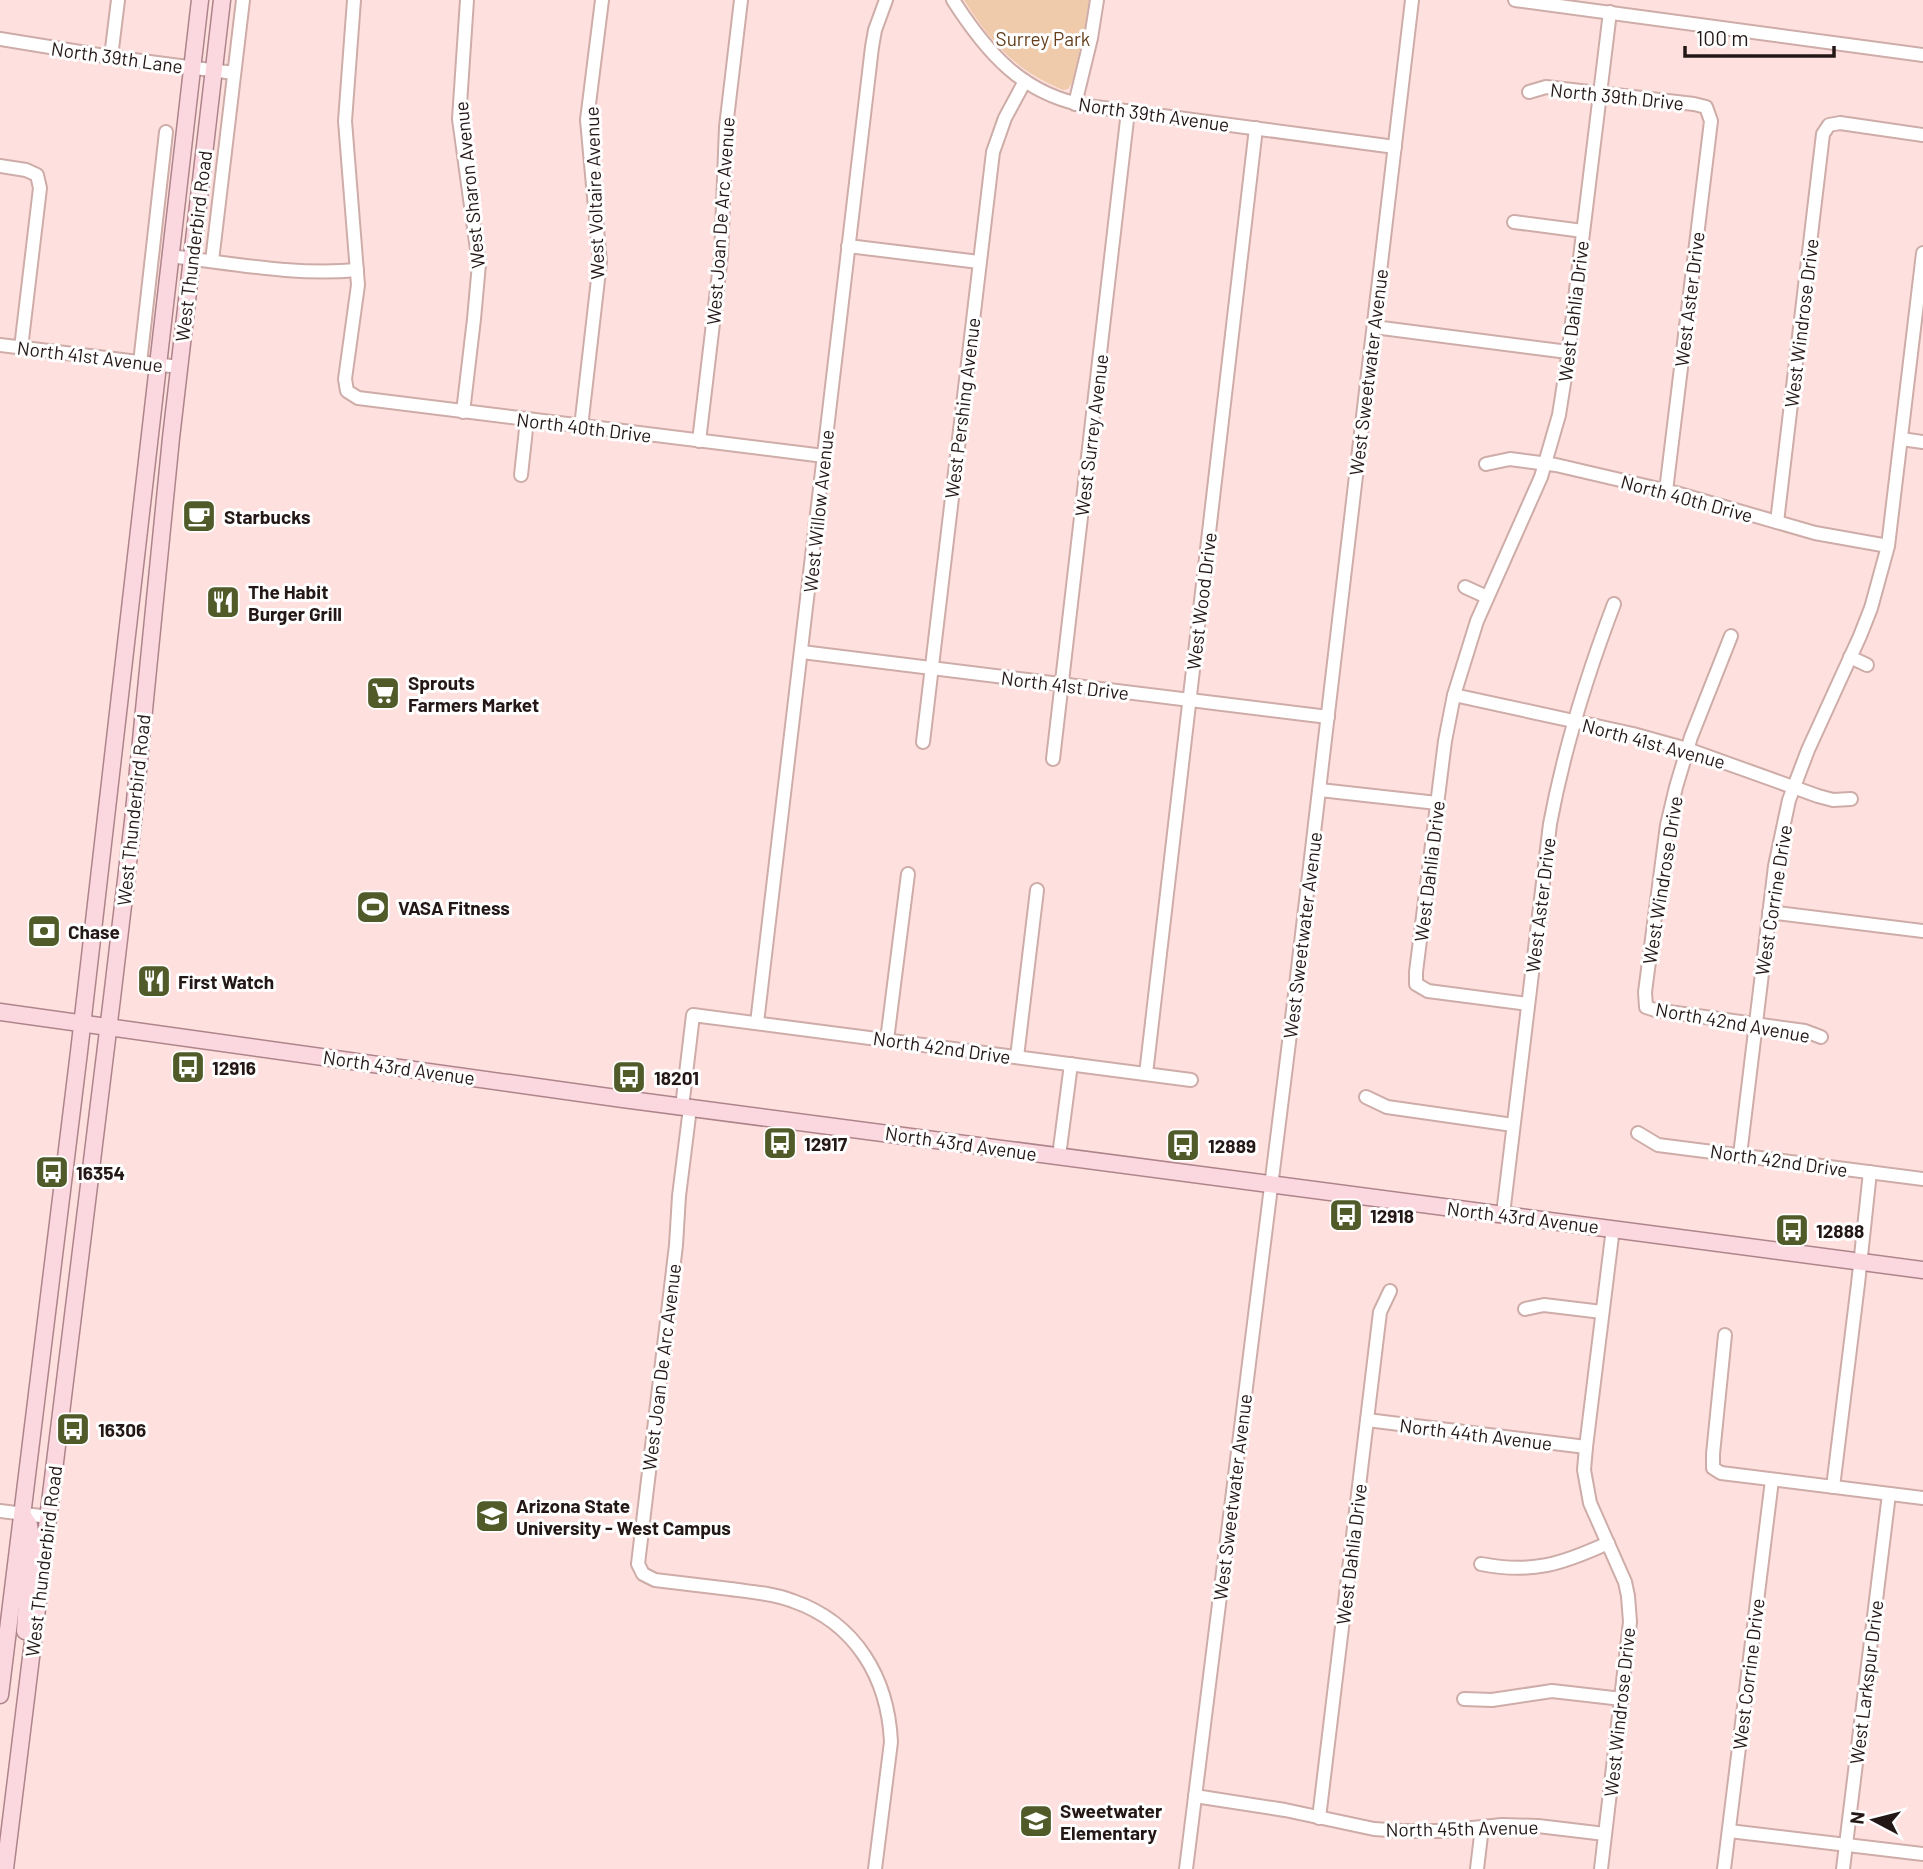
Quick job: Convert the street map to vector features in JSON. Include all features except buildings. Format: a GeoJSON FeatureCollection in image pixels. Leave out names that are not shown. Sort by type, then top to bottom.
{"type":"FeatureCollection","features":[{"type":"Feature","properties":{"kind":"main road","name":"West Thunderbird Road"},"geometry":{"type":"LineString","coordinates":[[0,1695],[82,1023],[148,364],[169,256],[200,0]]}},
{"type":"Feature","properties":{"kind":"main road","name":"West Thunderbird Road"},"geometry":{"type":"LineString","coordinates":[[5,1869],[109,1027],[179,367],[222,0]]}},
{"type":"Feature","properties":{"kind":"main road","name":"North 43rd Avenue"},"geometry":{"type":"LineString","coordinates":[[0,1013],[686,1107],[1923,1270]]}},
{"type":"Feature","properties":{"kind":"main road"},"geometry":{"type":"LineString","coordinates":[[41,1355],[68,1358]]}},
{"type":"Feature","properties":{"kind":"main road"},"geometry":{"type":"LineString","coordinates":[[22,1513],[29,1525],[31,1538],[24,1642],[29,1675]]}},
{"type":"Feature","properties":{"kind":"street"},"geometry":{"type":"LineString","coordinates":[[111,57],[118,0]]}},
{"type":"Feature","properties":{"kind":"street","name":"West Thunderbird Road"},"geometry":{"type":"LineString","coordinates":[[212,261],[243,0]]}},
{"type":"Feature","properties":{"kind":"street"},"geometry":{"type":"LineString","coordinates":[[169,256],[323,273],[357,270],[345,121],[355,0]]}},
{"type":"Feature","properties":{"kind":"street","name":"West Sharon Avenue"},"geometry":{"type":"LineString","coordinates":[[463,412],[479,264],[458,104],[467,0]]}},
{"type":"Feature","properties":{"kind":"street","name":"West Voltaire Avenue"},"geometry":{"type":"LineString","coordinates":[[581,427],[600,262],[587,120],[601,0]]}},
{"type":"Feature","properties":{"kind":"street","name":"West Joan De Arc Avenue"},"geometry":{"type":"LineString","coordinates":[[699,441],[721,256],[726,127],[741,0]]}},
{"type":"Feature","properties":{"kind":"street","name":"West Willow Avenue"},"geometry":{"type":"LineString","coordinates":[[757,1023],[872,47],[886,0]]}},
{"type":"Feature","properties":{"kind":"street","name":"North 39th Avenue"},"geometry":{"type":"LineString","coordinates":[[953,0],[990,52],[1009,69],[1025,81],[1075,104],[1395,147]]}},
{"type":"Feature","properties":{"kind":"street"},"geometry":{"type":"LineString","coordinates":[[1075,104],[1097,0]]}},
{"type":"Feature","properties":{"kind":"street","name":"West Sweetwater Avenue"},"geometry":{"type":"LineString","coordinates":[[1186,1869],[1320,790],[1412,0]]}},
{"type":"Feature","properties":{"kind":"street"},"geometry":{"type":"LineString","coordinates":[[1516,0],[1923,54]]}},
{"type":"Feature","properties":{"kind":"street","name":"West Dahlia Drive"},"geometry":{"type":"LineString","coordinates":[[1528,1004],[1428,991],[1416,984],[1445,741],[1454,695],[1487,597],[1535,493],[1559,415],[1610,12]]}},
{"type":"Feature","properties":{"kind":"street","name":"North 39th Lane"},"geometry":{"type":"LineString","coordinates":[[0,39],[111,57],[234,72]]}},
{"type":"Feature","properties":{"kind":"street","name":"West Pershing Avenue"},"geometry":{"type":"LineString","coordinates":[[923,743],[993,152],[1005,118],[1025,81]]}},
{"type":"Feature","properties":{"kind":"street","name":"North 39th Drive"},"geometry":{"type":"LineString","coordinates":[[1529,92],[1546,87],[1706,107]]}},
{"type":"Feature","properties":{"kind":"street","name":"West Aster Drive"},"geometry":{"type":"LineString","coordinates":[[1666,491],[1711,121],[1706,107]]}},
{"type":"Feature","properties":{"kind":"street","name":"West Surrey Avenue"},"geometry":{"type":"LineString","coordinates":[[1052,759],[1128,111]]}},
{"type":"Feature","properties":{"kind":"street","name":"West Windrose Drive"},"geometry":{"type":"LineString","coordinates":[[1777,522],[1823,134],[1829,125],[1840,123],[1923,135]]}},
{"type":"Feature","properties":{"kind":"street","name":"West Wood Drive"},"geometry":{"type":"LineString","coordinates":[[1146,1074],[1256,128]]}},
{"type":"Feature","properties":{"kind":"street","name":"West Thunderbird Road"},"geometry":{"type":"LineString","coordinates":[[148,364],[166,132]]}},
{"type":"Feature","properties":{"kind":"street","name":"West Thunderbird Road"},"geometry":{"type":"LineString","coordinates":[[164,158],[182,147]]}},
{"type":"Feature","properties":{"kind":"street"},"geometry":{"type":"LineString","coordinates":[[0,166],[26,170],[37,175],[40,188],[21,348]]}},
{"type":"Feature","properties":{"kind":"street"},"geometry":{"type":"LineString","coordinates":[[1514,222],[1583,231]]}},
{"type":"Feature","properties":{"kind":"street"},"geometry":{"type":"LineString","coordinates":[[848,246],[979,262]]}},
{"type":"Feature","properties":{"kind":"street","name":"West Corrine Drive"},"geometry":{"type":"LineString","coordinates":[[1740,1155],[1775,866],[1789,800],[1808,750],[1871,608],[1888,546],[1923,253]]}},
{"type":"Feature","properties":{"kind":"street","name":"North 40th Drive"},"geometry":{"type":"LineString","coordinates":[[357,270],[358,285],[345,379],[346,391],[358,398],[824,456]]}},
{"type":"Feature","properties":{"kind":"street"},"geometry":{"type":"LineString","coordinates":[[1374,327],[1568,352]]}},
{"type":"Feature","properties":{"kind":"street","name":"North 41st Avenue"},"geometry":{"type":"LineString","coordinates":[[0,345],[179,367]]}},
{"type":"Feature","properties":{"kind":"street"},"geometry":{"type":"LineString","coordinates":[[521,475],[527,420]]}},
{"type":"Feature","properties":{"kind":"street"},"geometry":{"type":"LineString","coordinates":[[1901,439],[1923,442]]}},
{"type":"Feature","properties":{"kind":"street","name":"North 40th Drive"},"geometry":{"type":"LineString","coordinates":[[1486,464],[1510,459],[1546,463],[1666,491],[1815,533],[1888,546]]}},
{"type":"Feature","properties":{"kind":"street"},"geometry":{"type":"LineString","coordinates":[[1465,587],[1487,597]]}},
{"type":"Feature","properties":{"kind":"street","name":"West Aster Drive"},"geometry":{"type":"LineString","coordinates":[[1503,1214],[1556,789],[1575,721],[1614,604]]}},
{"type":"Feature","properties":{"kind":"street","name":"West Windrose Drive"},"geometry":{"type":"LineString","coordinates":[[1646,1007],[1644,992],[1667,825],[1687,749],[1731,636]]}},
{"type":"Feature","properties":{"kind":"street","name":"North 41st Drive"},"geometry":{"type":"LineString","coordinates":[[802,652],[1328,718]]}},
{"type":"Feature","properties":{"kind":"street"},"geometry":{"type":"LineString","coordinates":[[1850,657],[1867,665]]}},
{"type":"Feature","properties":{"kind":"street","name":"North 41st Avenue"},"geometry":{"type":"LineString","coordinates":[[1454,695],[1687,749],[1833,800],[1851,799]]}},
{"type":"Feature","properties":{"kind":"street"},"geometry":{"type":"LineString","coordinates":[[1320,790],[1437,803]]}},
{"type":"Feature","properties":{"kind":"street"},"geometry":{"type":"LineString","coordinates":[[887,1040],[908,874]]}},
{"type":"Feature","properties":{"kind":"street"},"geometry":{"type":"LineString","coordinates":[[1017,1057],[1037,890]]}},
{"type":"Feature","properties":{"kind":"street"},"geometry":{"type":"LineString","coordinates":[[1769,912],[1923,931]]}},
{"type":"Feature","properties":{"kind":"street","name":"North 42nd Avenue"},"geometry":{"type":"LineString","coordinates":[[1646,1007],[1805,1031],[1821,1037]]}},
{"type":"Feature","properties":{"kind":"street","name":"West Joan De Arc Avenue"},"geometry":{"type":"LineString","coordinates":[[694,1015],[676,1245],[638,1564],[647,1578],[655,1580],[764,1593],[792,1600],[824,1615],[848,1634],[861,1650],[877,1679],[888,1708],[891,1742],[875,1869]]}},
{"type":"Feature","properties":{"kind":"street","name":"North 42nd Drive"},"geometry":{"type":"LineString","coordinates":[[694,1015],[1191,1080]]}},
{"type":"Feature","properties":{"kind":"street"},"geometry":{"type":"LineString","coordinates":[[1059,1156],[1071,1065]]}},
{"type":"Feature","properties":{"kind":"street"},"geometry":{"type":"LineString","coordinates":[[1366,1097],[1388,1107],[1513,1125]]}},
{"type":"Feature","properties":{"kind":"street","name":"North 42nd Drive"},"geometry":{"type":"LineString","coordinates":[[1638,1133],[1658,1145],[1923,1179]]}},
{"type":"Feature","properties":{"kind":"street"},"geometry":{"type":"LineString","coordinates":[[1833,1487],[1870,1172]]}},
{"type":"Feature","properties":{"kind":"street","name":"West Windrose Drive"},"geometry":{"type":"LineString","coordinates":[[1601,1869],[1630,1622],[1628,1596],[1621,1573],[1590,1503],[1584,1470],[1613,1228]]}},
{"type":"Feature","properties":{"kind":"street","name":"West Dahlia Drive"},"geometry":{"type":"LineString","coordinates":[[1319,1818],[1381,1312],[1390,1292]]}},
{"type":"Feature","properties":{"kind":"street"},"geometry":{"type":"LineString","coordinates":[[1525,1309],[1544,1305],[1602,1312]]}},
{"type":"Feature","properties":{"kind":"street"},"geometry":{"type":"LineString","coordinates":[[1725,1335],[1713,1468],[1721,1473],[1923,1498]]}},
{"type":"Feature","properties":{"kind":"street","name":"North 44th Avenue"},"geometry":{"type":"LineString","coordinates":[[1367,1420],[1586,1447]]}},
{"type":"Feature","properties":{"kind":"street","name":"West Corrine Drive"},"geometry":{"type":"LineString","coordinates":[[1724,1869],[1772,1479]]}},
{"type":"Feature","properties":{"kind":"street","name":"West Larkspur Drive"},"geometry":{"type":"LineString","coordinates":[[1843,1869],[1889,1494]]}},
{"type":"Feature","properties":{"kind":"street"},"geometry":{"type":"LineString","coordinates":[[0,1511],[49,1517]]}},
{"type":"Feature","properties":{"kind":"street"},"geometry":{"type":"LineString","coordinates":[[1481,1564],[1521,1569],[1552,1565],[1608,1543]]}},
{"type":"Feature","properties":{"kind":"street"},"geometry":{"type":"LineString","coordinates":[[1464,1699],[1492,1700],[1552,1691],[1622,1699]]}},
{"type":"Feature","properties":{"kind":"street","name":"North 45th Avenue"},"geometry":{"type":"LineString","coordinates":[[1195,1796],[1286,1810],[1374,1829],[1442,1831],[1538,1826],[1605,1834]]}},
{"type":"Feature","properties":{"kind":"street"},"geometry":{"type":"LineString","coordinates":[[1477,1869],[1482,1827]]}},
{"type":"Feature","properties":{"kind":"street"},"geometry":{"type":"LineString","coordinates":[[1729,1830],[1923,1854]]}},
{"type":"Feature","properties":{"kind":"green space","name":"Surrey Park"},"geometry":{"type":"Polygon","coordinates":[[[964,0],[1089,0],[1084,33],[1072,83],[1068,89],[1063,90],[1046,82],[1018,65],[984,30],[964,0]]]}},
{"type":"Feature","properties":{"kind":"place","name":"Starbucks"},"geometry":{"type":"Point","coordinates":[199,516]}},
{"type":"Feature","properties":{"kind":"place","name":"The Habit Burger Grill"},"geometry":{"type":"Point","coordinates":[223,602]}},
{"type":"Feature","properties":{"kind":"place","name":"Sprouts Farmers Market"},"geometry":{"type":"Point","coordinates":[383,693]}},
{"type":"Feature","properties":{"kind":"place","name":"VASA Fitness"},"geometry":{"type":"Point","coordinates":[373,907]}},
{"type":"Feature","properties":{"kind":"place","name":"Chase"},"geometry":{"type":"Point","coordinates":[44,931]}},
{"type":"Feature","properties":{"kind":"place","name":"First Watch"},"geometry":{"type":"Point","coordinates":[154,981]}},
{"type":"Feature","properties":{"kind":"place","name":"12916"},"geometry":{"type":"Point","coordinates":[188,1067]}},
{"type":"Feature","properties":{"kind":"place","name":"18201"},"geometry":{"type":"Point","coordinates":[629,1077]}},
{"type":"Feature","properties":{"kind":"place","name":"12917"},"geometry":{"type":"Point","coordinates":[780,1143]}},
{"type":"Feature","properties":{"kind":"place","name":"12889"},"geometry":{"type":"Point","coordinates":[1183,1145]}},
{"type":"Feature","properties":{"kind":"place","name":"16354"},"geometry":{"type":"Point","coordinates":[52,1172]}},
{"type":"Feature","properties":{"kind":"place","name":"12918"},"geometry":{"type":"Point","coordinates":[1346,1215]}},
{"type":"Feature","properties":{"kind":"place","name":"12888"},"geometry":{"type":"Point","coordinates":[1792,1230]}},
{"type":"Feature","properties":{"kind":"place","name":"16306"},"geometry":{"type":"Point","coordinates":[73,1429]}},
{"type":"Feature","properties":{"kind":"place","name":"Arizona State University - West Campus"},"geometry":{"type":"Point","coordinates":[492,1516]}},
{"type":"Feature","properties":{"kind":"place","name":"Sweetwater Elementary"},"geometry":{"type":"Point","coordinates":[1036,1821]}}]}
